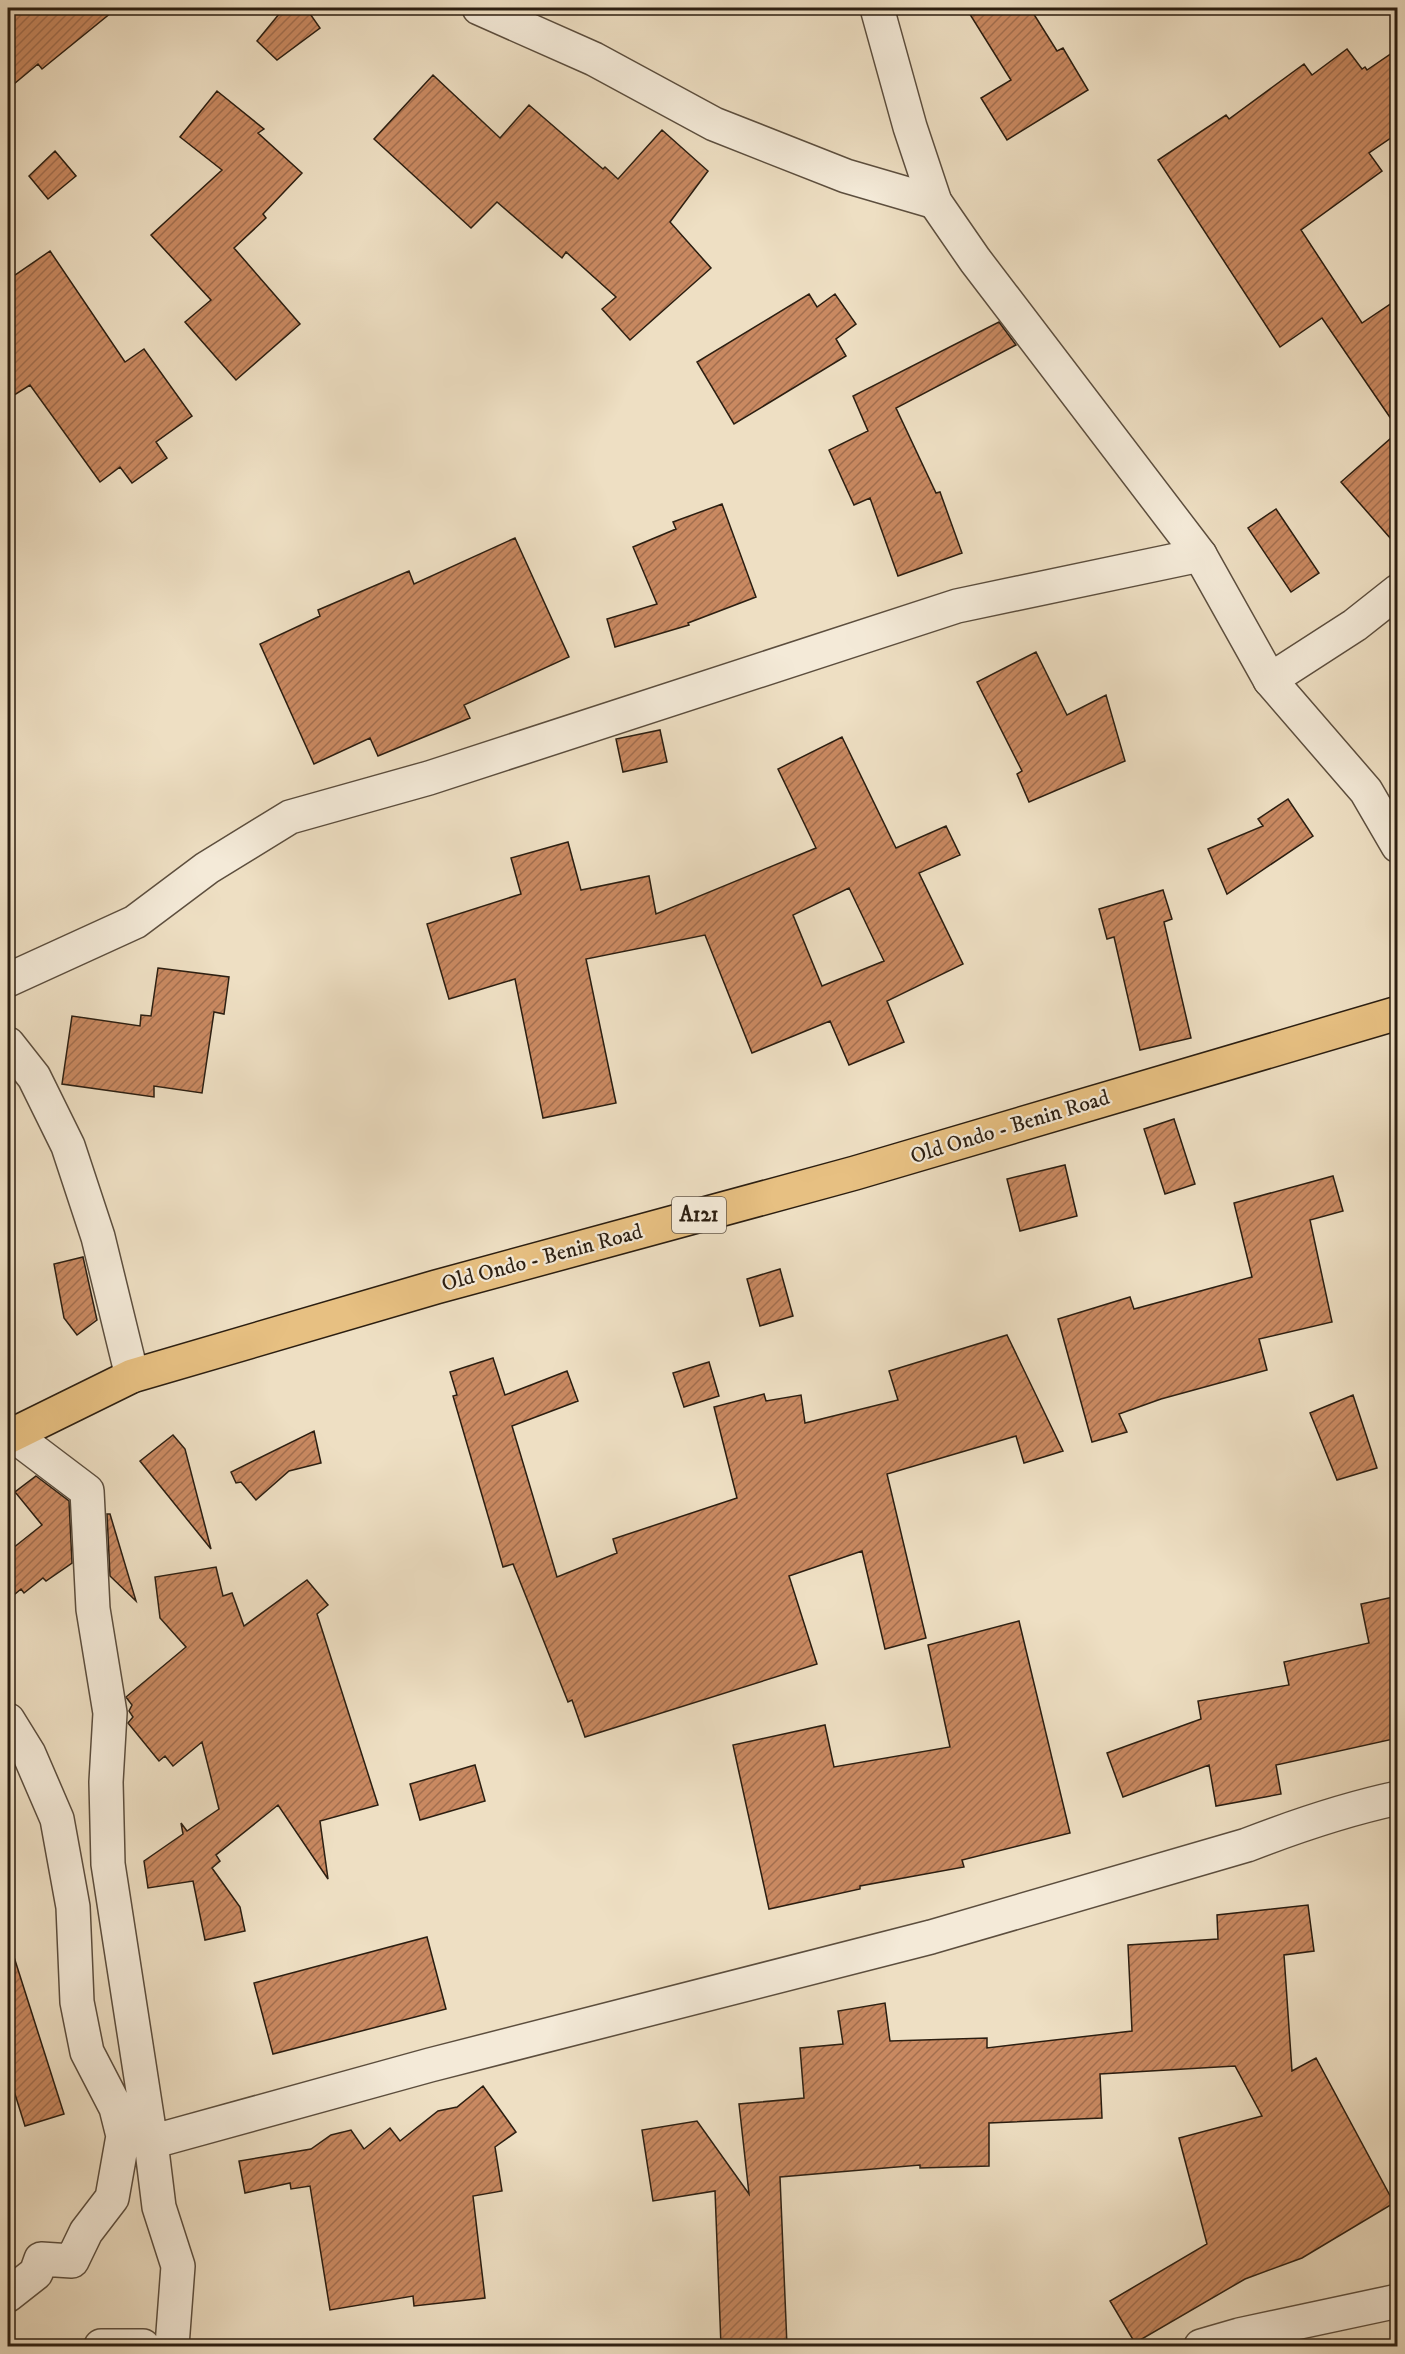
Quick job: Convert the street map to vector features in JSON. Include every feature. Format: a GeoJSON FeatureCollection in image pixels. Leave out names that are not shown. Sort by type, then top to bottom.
{"type":"FeatureCollection","features":[{"type":"Feature","properties":{"kind":"main road","name":"Old Ondo - Benin Road"},"geometry":{"type":"LineString","coordinates":[[10,1436],[132,1376],[436,1287],[855,1173],[1398,1013]]}},
{"type":"Feature","properties":{"kind":"street"},"geometry":{"type":"LineString","coordinates":[[479,8],[594,59],[714,123],[846,176],[935,202]]}},
{"type":"Feature","properties":{"kind":"street"},"geometry":{"type":"LineString","coordinates":[[877,8],[910,127],[935,202],[975,260],[1200,555],[1270,680],[1366,791],[1398,846]]}},
{"type":"Feature","properties":{"kind":"street"},"geometry":{"type":"LineString","coordinates":[[8,980],[135,922],[207,868],[290,817],[429,778],[957,606],[1200,555]]}},
{"type":"Feature","properties":{"kind":"street"},"geometry":{"type":"LineString","coordinates":[[1270,680],[1355,625],[1398,591]]}},
{"type":"Feature","properties":{"kind":"street"},"geometry":{"type":"LineString","coordinates":[[8,1044],[34,1077],[68,1146],[98,1237],[132,1376]]}},
{"type":"Feature","properties":{"kind":"street"},"geometry":{"type":"LineString","coordinates":[[10,1436],[87,1491],[93,1609],[110,1713],[106,1782],[108,1864],[159,2207],[178,2266],[172,2346]]}},
{"type":"Feature","properties":{"kind":"street"},"geometry":{"type":"LineString","coordinates":[[8,1720],[29,1754],[57,1818],[73,1907],[77,2002],[87,2052],[116,2108],[123,2136],[112,2198],[86,2232],[72,2261],[41,2259],[36,2273],[8,2295]]}},
{"type":"Feature","properties":{"kind":"street"},"geometry":{"type":"LineString","coordinates":[[151,2142],[430,2065],[931,1937],[1247,1845],[1296,1826],[1363,1805],[1398,1798]]}},
{"type":"Feature","properties":{"kind":"street"},"geometry":{"type":"LineString","coordinates":[[1201,2346],[1239,2335],[1398,2301]]}},
{"type":"Feature","properties":{"kind":"street"},"geometry":{"type":"LineString","coordinates":[[101,2346],[143,2346]]}},
{"type":"Feature","properties":{"kind":"building"},"geometry":{"type":"Polygon","coordinates":[[[8,8],[117,8],[42,69],[38,64],[8,89],[8,8]]]}},
{"type":"Feature","properties":{"kind":"building"},"geometry":{"type":"Polygon","coordinates":[[[284,8],[306,8],[320,28],[277,60],[257,41],[284,8]]]}},
{"type":"Feature","properties":{"kind":"building"},"geometry":{"type":"Polygon","coordinates":[[[966,8],[1030,8],[1057,51],[1063,48],[1088,90],[1007,140],[981,98],[1011,80],[966,8]]]}},
{"type":"Feature","properties":{"kind":"building"},"geometry":{"type":"Polygon","coordinates":[[[1347,49],[1362,69],[1365,67],[1367,70],[1398,49],[1398,133],[1369,153],[1382,171],[1301,230],[1362,323],[1398,299],[1398,429],[1322,318],[1280,347],[1158,160],[1226,115],[1229,119],[1304,64],[1312,75],[1347,49]]]}},
{"type":"Feature","properties":{"kind":"building"},"geometry":{"type":"Polygon","coordinates":[[[433,75],[500,138],[529,105],[603,169],[605,167],[618,179],[662,130],[708,171],[670,222],[711,268],[630,340],[602,309],[616,297],[566,252],[562,258],[497,202],[471,228],[374,139],[433,75]]]}},
{"type":"Feature","properties":{"kind":"building"},"geometry":{"type":"Polygon","coordinates":[[[217,91],[264,129],[258,133],[302,173],[263,214],[266,218],[234,248],[300,324],[236,380],[185,322],[211,300],[151,235],[222,170],[180,137],[217,91]]]}},
{"type":"Feature","properties":{"kind":"building"},"geometry":{"type":"Polygon","coordinates":[[[55,151],[76,176],[48,199],[29,176],[55,151]]]}},
{"type":"Feature","properties":{"kind":"building"},"geometry":{"type":"Polygon","coordinates":[[[50,251],[125,362],[144,349],[192,416],[156,442],[167,458],[132,483],[120,467],[100,482],[30,385],[8,399],[8,280],[50,251]]]}},
{"type":"Feature","properties":{"kind":"building"},"geometry":{"type":"Polygon","coordinates":[[[809,294],[817,307],[835,294],[856,324],[836,339],[846,356],[734,424],[697,362],[809,294]]]}},
{"type":"Feature","properties":{"kind":"building"},"geometry":{"type":"Polygon","coordinates":[[[999,322],[1016,345],[896,408],[936,493],[940,492],[962,553],[898,576],[870,498],[854,505],[829,450],[868,431],[853,396],[999,322]]]}},
{"type":"Feature","properties":{"kind":"building"},"geometry":{"type":"Polygon","coordinates":[[[1398,432],[1398,547],[1341,482],[1398,432]]]}},
{"type":"Feature","properties":{"kind":"building"},"geometry":{"type":"Polygon","coordinates":[[[722,504],[756,597],[688,623],[689,625],[615,647],[607,619],[657,604],[633,547],[676,529],[673,522],[722,504]]]}},
{"type":"Feature","properties":{"kind":"building"},"geometry":{"type":"Polygon","coordinates":[[[1276,509],[1319,573],[1291,592],[1248,528],[1276,509]]]}},
{"type":"Feature","properties":{"kind":"building"},"geometry":{"type":"Polygon","coordinates":[[[515,538],[569,657],[464,705],[470,718],[378,756],[370,738],[314,764],[260,644],[320,616],[318,610],[409,571],[414,584],[515,538]]]}},
{"type":"Feature","properties":{"kind":"building"},"geometry":{"type":"Polygon","coordinates":[[[1036,652],[1067,715],[1106,695],[1125,761],[1029,802],[1017,774],[1022,771],[977,682],[1036,652]]]}},
{"type":"Feature","properties":{"kind":"building"},"geometry":{"type":"Polygon","coordinates":[[[660,730],[667,762],[623,772],[616,739],[660,730]]]}},
{"type":"Feature","properties":{"kind":"building"},"geometry":{"type":"Polygon","coordinates":[[[842,737],[896,848],[946,826],[960,855],[919,873],[963,964],[887,1001],[904,1042],[849,1065],[830,1021],[752,1053],[705,935],[586,959],[616,1103],[543,1118],[515,979],[449,999],[427,924],[521,894],[511,858],[568,842],[581,890],[649,876],[656,914],[816,848],[778,769],[842,737]],[[849,888],[793,915],[822,986],[884,961],[849,888]]]}},
{"type":"Feature","properties":{"kind":"building"},"geometry":{"type":"Polygon","coordinates":[[[1288,799],[1313,836],[1227,894],[1208,849],[1263,826],[1258,819],[1288,799]]]}},
{"type":"Feature","properties":{"kind":"building"},"geometry":{"type":"Polygon","coordinates":[[[1163,890],[1172,919],[1164,922],[1191,1038],[1140,1050],[1114,937],[1107,939],[1099,909],[1163,890]]]}},
{"type":"Feature","properties":{"kind":"building"},"geometry":{"type":"Polygon","coordinates":[[[158,968],[229,977],[224,1014],[214,1012],[202,1093],[154,1086],[154,1097],[62,1084],[72,1016],[140,1026],[141,1015],[151,1016],[158,968]]]}},
{"type":"Feature","properties":{"kind":"building"},"geometry":{"type":"Polygon","coordinates":[[[1174,1119],[1195,1184],[1165,1194],[1144,1129],[1174,1119]]]}},
{"type":"Feature","properties":{"kind":"building"},"geometry":{"type":"Polygon","coordinates":[[[1065,1165],[1077,1216],[1020,1231],[1007,1179],[1065,1165]]]}},
{"type":"Feature","properties":{"kind":"building"},"geometry":{"type":"Polygon","coordinates":[[[1333,1176],[1343,1211],[1310,1220],[1332,1322],[1259,1339],[1267,1370],[1161,1399],[1119,1414],[1127,1432],[1092,1442],[1058,1319],[1130,1297],[1134,1309],[1252,1277],[1234,1203],[1333,1176]]]}},
{"type":"Feature","properties":{"kind":"building"},"geometry":{"type":"Polygon","coordinates":[[[83,1257],[97,1320],[77,1335],[64,1318],[54,1264],[83,1257]]]}},
{"type":"Feature","properties":{"kind":"building"},"geometry":{"type":"Polygon","coordinates":[[[780,1269],[793,1316],[760,1326],[747,1279],[780,1269]]]}},
{"type":"Feature","properties":{"kind":"building"},"geometry":{"type":"Polygon","coordinates":[[[1007,1335],[1063,1451],[1024,1463],[1016,1436],[887,1474],[926,1638],[885,1649],[862,1551],[789,1576],[817,1664],[585,1737],[572,1700],[568,1702],[513,1564],[503,1567],[453,1396],[457,1395],[450,1372],[493,1358],[505,1395],[567,1371],[578,1401],[512,1426],[557,1577],[617,1553],[613,1539],[737,1498],[714,1407],[764,1394],[766,1401],[801,1395],[805,1423],[898,1400],[889,1371],[1007,1335]]]}},
{"type":"Feature","properties":{"kind":"building"},"geometry":{"type":"Polygon","coordinates":[[[709,1362],[719,1396],[684,1407],[673,1373],[709,1362]]]}},
{"type":"Feature","properties":{"kind":"building"},"geometry":{"type":"Polygon","coordinates":[[[1353,1395],[1377,1468],[1337,1480],[1310,1413],[1353,1395]]]}},
{"type":"Feature","properties":{"kind":"building"},"geometry":{"type":"Polygon","coordinates":[[[314,1431],[321,1463],[289,1471],[256,1500],[241,1482],[236,1483],[231,1472],[314,1431]]]}},
{"type":"Feature","properties":{"kind":"building"},"geometry":{"type":"Polygon","coordinates":[[[173,1435],[185,1449],[211,1549],[140,1461],[173,1435]]]}},
{"type":"Feature","properties":{"kind":"building"},"geometry":{"type":"Polygon","coordinates":[[[36,1476],[69,1501],[72,1563],[46,1581],[43,1578],[24,1593],[21,1589],[8,1600],[8,1552],[42,1525],[15,1492],[36,1476]]]}},
{"type":"Feature","properties":{"kind":"building"},"geometry":{"type":"Polygon","coordinates":[[[107,1514],[110,1514],[136,1601],[110,1576],[107,1514]]]}},
{"type":"Feature","properties":{"kind":"building"},"geometry":{"type":"Polygon","coordinates":[[[216,1567],[223,1596],[232,1593],[244,1626],[307,1580],[328,1605],[317,1614],[378,1805],[320,1821],[328,1879],[278,1805],[216,1855],[220,1861],[212,1868],[240,1907],[245,1931],[205,1940],[193,1881],[148,1888],[144,1861],[183,1834],[181,1823],[187,1831],[219,1809],[202,1742],[173,1766],[165,1756],[159,1761],[128,1723],[133,1717],[129,1711],[132,1705],[126,1697],[186,1647],[160,1618],[155,1577],[216,1567]]]}},
{"type":"Feature","properties":{"kind":"building"},"geometry":{"type":"Polygon","coordinates":[[[1398,1596],[1398,1738],[1276,1765],[1281,1794],[1216,1806],[1209,1765],[1123,1797],[1107,1753],[1201,1719],[1198,1701],[1289,1685],[1284,1662],[1369,1643],[1361,1604],[1398,1596]]]}},
{"type":"Feature","properties":{"kind":"building"},"geometry":{"type":"Polygon","coordinates":[[[1019,1621],[1070,1833],[962,1860],[964,1867],[860,1886],[860,1889],[769,1909],[733,1745],[825,1725],[834,1767],[950,1747],[928,1645],[1019,1621]]]}},
{"type":"Feature","properties":{"kind":"building"},"geometry":{"type":"Polygon","coordinates":[[[475,1765],[485,1801],[420,1820],[410,1784],[475,1765]]]}},
{"type":"Feature","properties":{"kind":"building"},"geometry":{"type":"Polygon","coordinates":[[[1308,1905],[1314,1951],[1284,1955],[1292,2071],[1316,2058],[1394,2203],[1302,2258],[1245,2279],[1135,2343],[1110,2301],[1207,2244],[1179,2138],[1262,2116],[1235,2066],[1100,2074],[1102,2118],[989,2123],[989,2166],[920,2168],[920,2165],[780,2177],[787,2346],[721,2346],[715,2191],[653,2201],[642,2130],[697,2121],[749,2194],[739,2104],[804,2098],[800,2048],[843,2044],[838,2011],[885,2003],[890,2041],[987,2038],[987,2048],[1132,2031],[1128,1945],[1218,1939],[1217,1915],[1308,1905]]]}},
{"type":"Feature","properties":{"kind":"building"},"geometry":{"type":"Polygon","coordinates":[[[427,1937],[446,2009],[273,2054],[254,1983],[427,1937]]]}},
{"type":"Feature","properties":{"kind":"building"},"geometry":{"type":"Polygon","coordinates":[[[14,1957],[64,2114],[25,2126],[8,2072],[8,1959],[14,1957]]]}},
{"type":"Feature","properties":{"kind":"building"},"geometry":{"type":"Polygon","coordinates":[[[483,2086],[516,2132],[495,2147],[502,2191],[473,2196],[485,2298],[414,2306],[413,2296],[330,2310],[310,2186],[291,2189],[290,2183],[245,2193],[239,2161],[311,2149],[331,2135],[351,2130],[364,2149],[390,2128],[400,2141],[438,2111],[457,2107],[483,2086]]]}}]}
